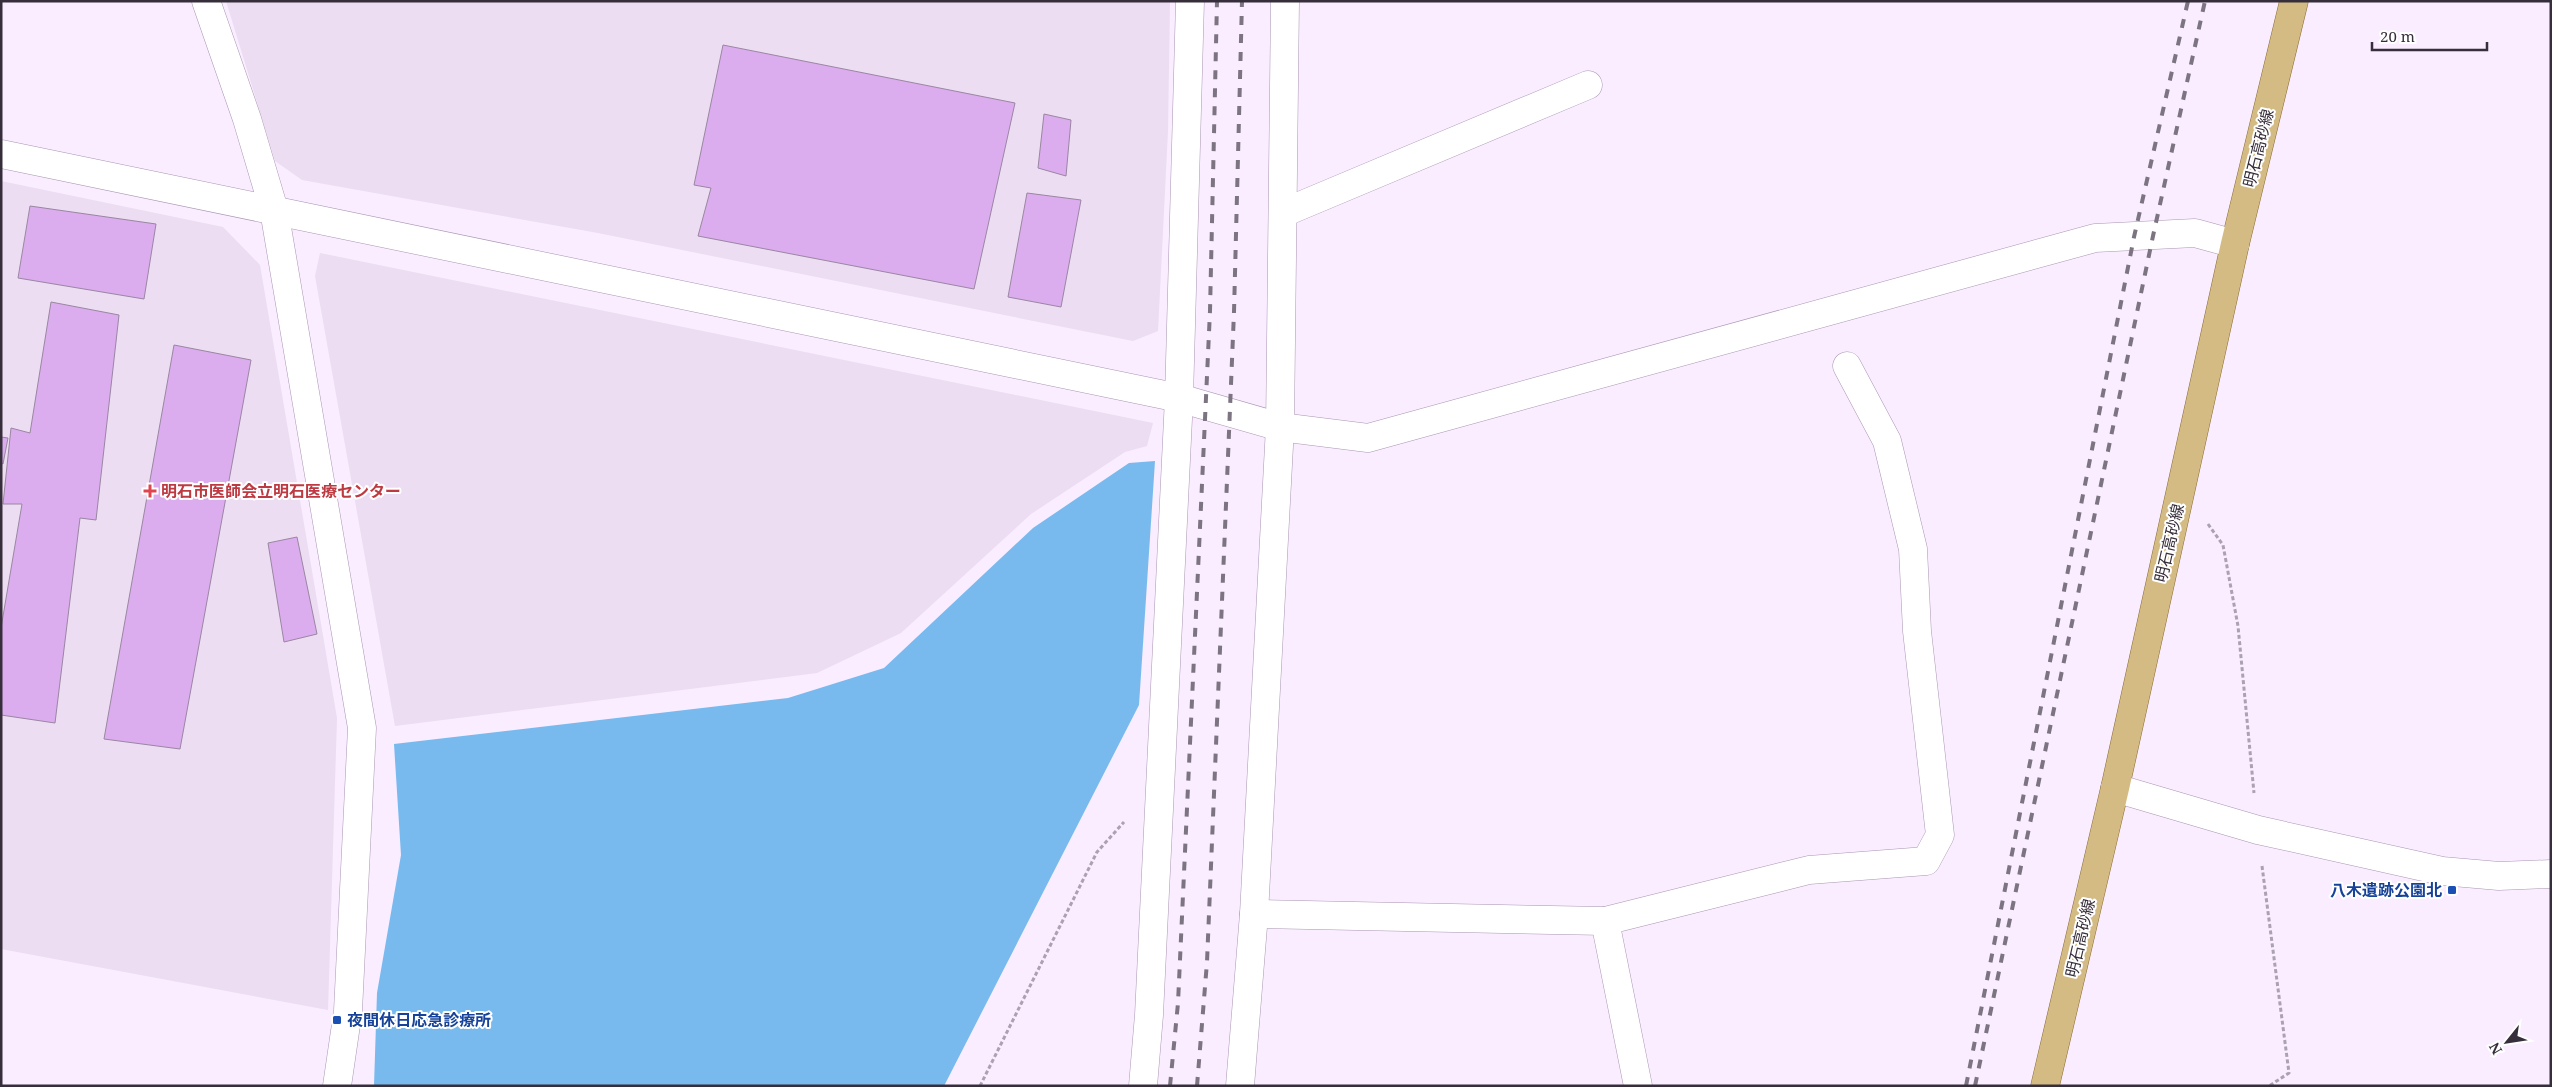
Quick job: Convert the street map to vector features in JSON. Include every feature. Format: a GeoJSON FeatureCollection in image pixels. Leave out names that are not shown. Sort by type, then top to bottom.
{"type":"FeatureCollection","features":[{"type":"Feature","properties":{"kind":"main road","name":"明石高砂線"},"geometry":{"type":"LineString","coordinates":[[2045,1086],[2115,788],[2235,244],[2294,1]]}},
{"type":"Feature","properties":{"kind":"street"},"geometry":{"type":"LineString","coordinates":[[206,1],[247,119],[274,210],[362,728],[348,1011],[337,1086]]}},
{"type":"Feature","properties":{"kind":"street"},"geometry":{"type":"LineString","coordinates":[[1142,1086],[1149,1015],[1159,783],[1180,398],[1190,1]]}},
{"type":"Feature","properties":{"kind":"street"},"geometry":{"type":"LineString","coordinates":[[1240,1086],[1254,914],[1280,427],[1285,1]]}},
{"type":"Feature","properties":{"kind":"street"},"geometry":{"type":"LineString","coordinates":[[1283,213],[1588,85]]}},
{"type":"Feature","properties":{"kind":"street"},"geometry":{"type":"LineString","coordinates":[[1,154],[1180,398],[1280,427],[1368,438],[2096,238],[2195,234],[2235,244]]}},
{"type":"Feature","properties":{"kind":"street"},"geometry":{"type":"LineString","coordinates":[[1254,914],[1605,921],[1809,870],[1926,861],[1940,835],[1917,630],[1913,549],[1887,441],[1847,366]]}},
{"type":"Feature","properties":{"kind":"street"},"geometry":{"type":"LineString","coordinates":[[2115,788],[2258,830],[2442,870],[2499,876],[2551,874]]}},
{"type":"Feature","properties":{"kind":"street"},"geometry":{"type":"LineString","coordinates":[[1605,921],[1638,1086]]}},
{"type":"Feature","properties":{"kind":"path"},"geometry":{"type":"LineString","coordinates":[[2182,487],[2223,545],[2238,626],[2258,830],[2289,1073],[2269,1086]]}},
{"type":"Feature","properties":{"kind":"path"},"geometry":{"type":"LineString","coordinates":[[980,1086],[1097,852],[1159,783]]}},
{"type":"Feature","properties":{"kind":"shaded area"},"geometry":{"type":"Polygon","coordinates":[[[226,1],[1170,1],[1168,131],[1158,331],[1133,341],[598,233],[302,180],[275,161],[226,1]]]}},
{"type":"Feature","properties":{"kind":"shaded area","name":"明石市医師会立明石医療センター"},"geometry":{"type":"Polygon","coordinates":[[[1,181],[223,227],[260,265],[337,718],[328,1010],[1,949],[1,181]]]}},
{"type":"Feature","properties":{"kind":"shaded area"},"geometry":{"type":"Polygon","coordinates":[[[320,253],[1153,423],[1147,446],[1125,452],[1031,514],[901,633],[817,673],[395,726],[315,276],[320,253]]]}},
{"type":"Feature","properties":{"kind":"water"},"geometry":{"type":"Polygon","coordinates":[[[1155,461],[1139,705],[944,1086],[374,1086],[377,993],[401,855],[394,744],[788,698],[884,668],[1033,528],[1129,463],[1155,461]]]}},
{"type":"Feature","properties":{"kind":"building"},"geometry":{"type":"Polygon","coordinates":[[[723,45],[1015,103],[974,289],[698,236],[711,188],[694,185],[723,45]]]}},
{"type":"Feature","properties":{"kind":"building"},"geometry":{"type":"Polygon","coordinates":[[[1044,114],[1071,120],[1066,176],[1038,168],[1044,114]]]}},
{"type":"Feature","properties":{"kind":"building"},"geometry":{"type":"Polygon","coordinates":[[[1027,193],[1081,200],[1061,307],[1008,297],[1027,193]]]}},
{"type":"Feature","properties":{"kind":"building"},"geometry":{"type":"Polygon","coordinates":[[[30,206],[156,224],[144,299],[18,278],[30,206]]]}},
{"type":"Feature","properties":{"kind":"building"},"geometry":{"type":"Polygon","coordinates":[[[51,302],[119,315],[96,520],[80,518],[55,723],[1,715],[1,628],[22,504],[3,504],[11,428],[30,433],[51,302]]]}},
{"type":"Feature","properties":{"kind":"building"},"geometry":{"type":"Polygon","coordinates":[[[174,345],[251,360],[180,749],[104,739],[174,345]]]}},
{"type":"Feature","properties":{"kind":"building"},"geometry":{"type":"Polygon","coordinates":[[[1,437],[8,438],[3,464],[1,463],[1,437]]]}},
{"type":"Feature","properties":{"kind":"building"},"geometry":{"type":"Polygon","coordinates":[[[297,537],[317,634],[284,642],[268,543],[297,537]]]}},
{"type":"Feature","properties":{"kind":"railway"},"geometry":{"type":"LineString","coordinates":[[1170,1086],[1178,1003],[1210,311],[1217,1]]}},
{"type":"Feature","properties":{"kind":"railway"},"geometry":{"type":"LineString","coordinates":[[1197,1086],[1207,962],[1234,312],[1242,1]]}},
{"type":"Feature","properties":{"kind":"railway"},"geometry":{"type":"LineString","coordinates":[[1966,1086],[2134,237],[2188,1]]}},
{"type":"Feature","properties":{"kind":"railway"},"geometry":{"type":"LineString","coordinates":[[1975,1086],[2153,236],[2205,1]]}},
{"type":"Feature","properties":{"kind":"place","name":"明石市医師会立明石医療センター"},"geometry":{"type":"Point","coordinates":[150,491]}},
{"type":"Feature","properties":{"kind":"place","name":"八木遺跡公園北"},"geometry":{"type":"Point","coordinates":[2452,890]}},
{"type":"Feature","properties":{"kind":"place","name":"夜間休日応急診療所"},"geometry":{"type":"Point","coordinates":[337,1020]}}]}
